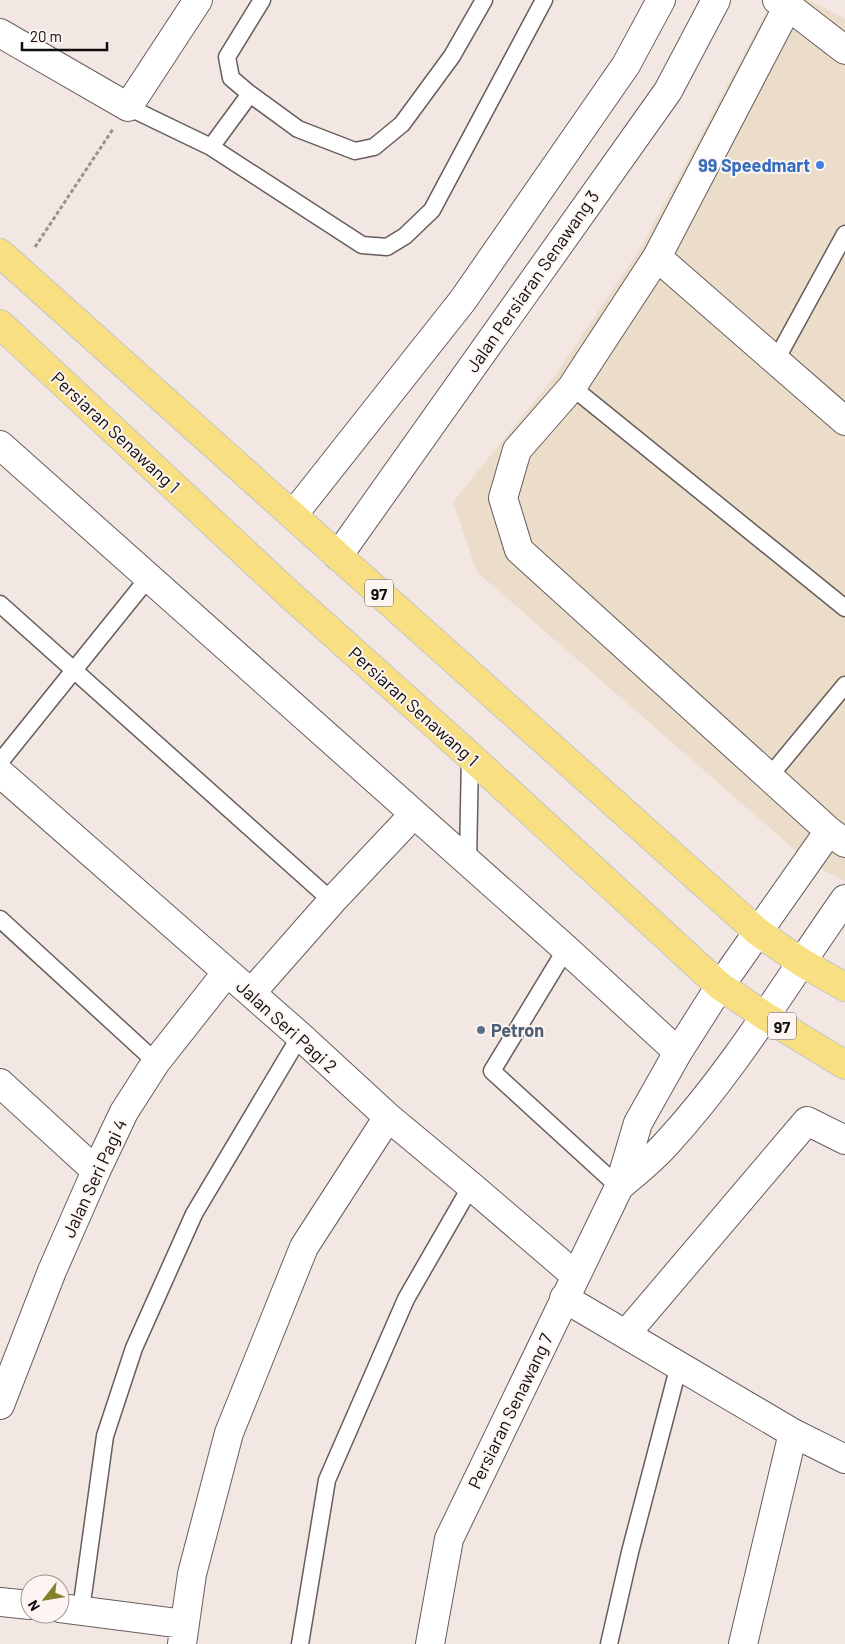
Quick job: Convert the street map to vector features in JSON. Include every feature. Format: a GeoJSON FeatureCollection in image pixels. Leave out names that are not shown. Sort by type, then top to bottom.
{"type":"FeatureCollection","features":[{"type":"Feature","properties":{"kind":"main road","name":"97"},"geometry":{"type":"LineString","coordinates":[[10,262],[758,932],[801,962],[845,988]]}},
{"type":"Feature","properties":{"kind":"main road","name":"Persiaran Senawang 1"},"geometry":{"type":"LineString","coordinates":[[0,324],[289,594],[470,756],[720,986],[845,1065]]}},
{"type":"Feature","properties":{"kind":"street"},"geometry":{"type":"LineString","coordinates":[[0,33],[128,107],[198,0]]}},
{"type":"Feature","properties":{"kind":"street"},"geometry":{"type":"LineString","coordinates":[[293,515],[463,300],[626,66],[661,0]]}},
{"type":"Feature","properties":{"kind":"street","name":"Jalan Persiaran Senawang 3"},"geometry":{"type":"LineString","coordinates":[[338,556],[668,91],[716,0]]}},
{"type":"Feature","properties":{"kind":"street"},"geometry":{"type":"LineString","coordinates":[[619,1187],[638,1123],[678,1052],[720,986],[758,932],[837,837],[520,550],[502,498],[517,450],[572,387],[657,258],[783,3],[845,50]]}},
{"type":"Feature","properties":{"kind":"street"},"geometry":{"type":"LineString","coordinates":[[657,258],[845,420]]}},
{"type":"Feature","properties":{"kind":"street"},"geometry":{"type":"LineString","coordinates":[[0,445],[468,861],[678,1052]]}},
{"type":"Feature","properties":{"kind":"street","name":"Jalan Seri Pagi 2"},"geometry":{"type":"LineString","coordinates":[[0,773],[300,1036],[388,1118],[472,1186],[570,1287],[626,1334],[793,1433],[845,1459]]}},
{"type":"Feature","properties":{"kind":"street"},"geometry":{"type":"LineString","coordinates":[[251,993],[332,901],[414,814]]}},
{"type":"Feature","properties":{"kind":"street"},"geometry":{"type":"LineString","coordinates":[[619,1187],[666,1144],[715,1085],[845,899]]}},
{"type":"Feature","properties":{"kind":"street","name":"Jalan Seri Pagi 4"},"geometry":{"type":"LineString","coordinates":[[0,1405],[7,1371],[124,1112],[156,1062],[227,972]]}},
{"type":"Feature","properties":{"kind":"street"},"geometry":{"type":"LineString","coordinates":[[0,1084],[96,1171]]}},
{"type":"Feature","properties":{"kind":"street"},"geometry":{"type":"LineString","coordinates":[[71,1609],[183,1634],[192,1574],[229,1434],[304,1247],[388,1118]]}},
{"type":"Feature","properties":{"kind":"street"},"geometry":{"type":"LineString","coordinates":[[626,1334],[807,1121],[845,1140]]}},
{"type":"Feature","properties":{"kind":"street","name":"Persiaran Senawang 7"},"geometry":{"type":"LineString","coordinates":[[430,1644],[449,1539],[619,1187]]}},
{"type":"Feature","properties":{"kind":"street"},"geometry":{"type":"LineString","coordinates":[[743,1644],[793,1433]]}},
{"type":"Feature","properties":{"kind":"street"},"geometry":{"type":"LineString","coordinates":[[0,1602],[20,1604]]}},
{"type":"Feature","properties":{"kind":"lane"},"geometry":{"type":"LineString","coordinates":[[262,0],[227,57],[231,78],[298,129],[355,151],[374,147],[402,124],[452,56],[484,0]]}},
{"type":"Feature","properties":{"kind":"lane"},"geometry":{"type":"LineString","coordinates":[[128,107],[211,147],[362,246],[388,247],[405,236],[432,210],[544,0]]}},
{"type":"Feature","properties":{"kind":"lane"},"geometry":{"type":"LineString","coordinates":[[211,147],[250,94]]}},
{"type":"Feature","properties":{"kind":"lane"},"geometry":{"type":"LineString","coordinates":[[776,360],[845,234]]}},
{"type":"Feature","properties":{"kind":"lane"},"geometry":{"type":"LineString","coordinates":[[572,387],[845,608]]}},
{"type":"Feature","properties":{"kind":"lane"},"geometry":{"type":"LineString","coordinates":[[0,762],[149,578]]}},
{"type":"Feature","properties":{"kind":"lane"},"geometry":{"type":"LineString","coordinates":[[0,604],[332,901]]}},
{"type":"Feature","properties":{"kind":"lane"},"geometry":{"type":"LineString","coordinates":[[769,777],[845,685]]}},
{"type":"Feature","properties":{"kind":"lane"},"geometry":{"type":"LineString","coordinates":[[468,861],[470,756]]}},
{"type":"Feature","properties":{"kind":"lane"},"geometry":{"type":"LineString","coordinates":[[0,919],[156,1062]]}},
{"type":"Feature","properties":{"kind":"lane"},"geometry":{"type":"LineString","coordinates":[[566,949],[492,1071],[619,1187]]}},
{"type":"Feature","properties":{"kind":"lane"},"geometry":{"type":"LineString","coordinates":[[71,1609],[105,1436],[134,1348],[194,1214],[300,1036]]}},
{"type":"Feature","properties":{"kind":"lane"},"geometry":{"type":"LineString","coordinates":[[300,1644],[328,1480],[406,1299],[472,1186]]}},
{"type":"Feature","properties":{"kind":"lane"},"geometry":{"type":"LineString","coordinates":[[609,1644],[630,1552],[679,1365]]}},
{"type":"Feature","properties":{"kind":"path"},"geometry":{"type":"LineString","coordinates":[[10,262],[128,107]]}},
{"type":"Feature","properties":{"kind":"shaded area"},"geometry":{"type":"Polygon","coordinates":[[[773,0],[810,0],[845,19],[845,881],[811,864],[477,572],[453,502],[554,377],[640,249],[773,0]]]}},
{"type":"Feature","properties":{"kind":"place","name":"99 Speedmart"},"geometry":{"type":"Point","coordinates":[820,165]}},
{"type":"Feature","properties":{"kind":"place","name":"Petron"},"geometry":{"type":"Point","coordinates":[481,1030]}}]}
